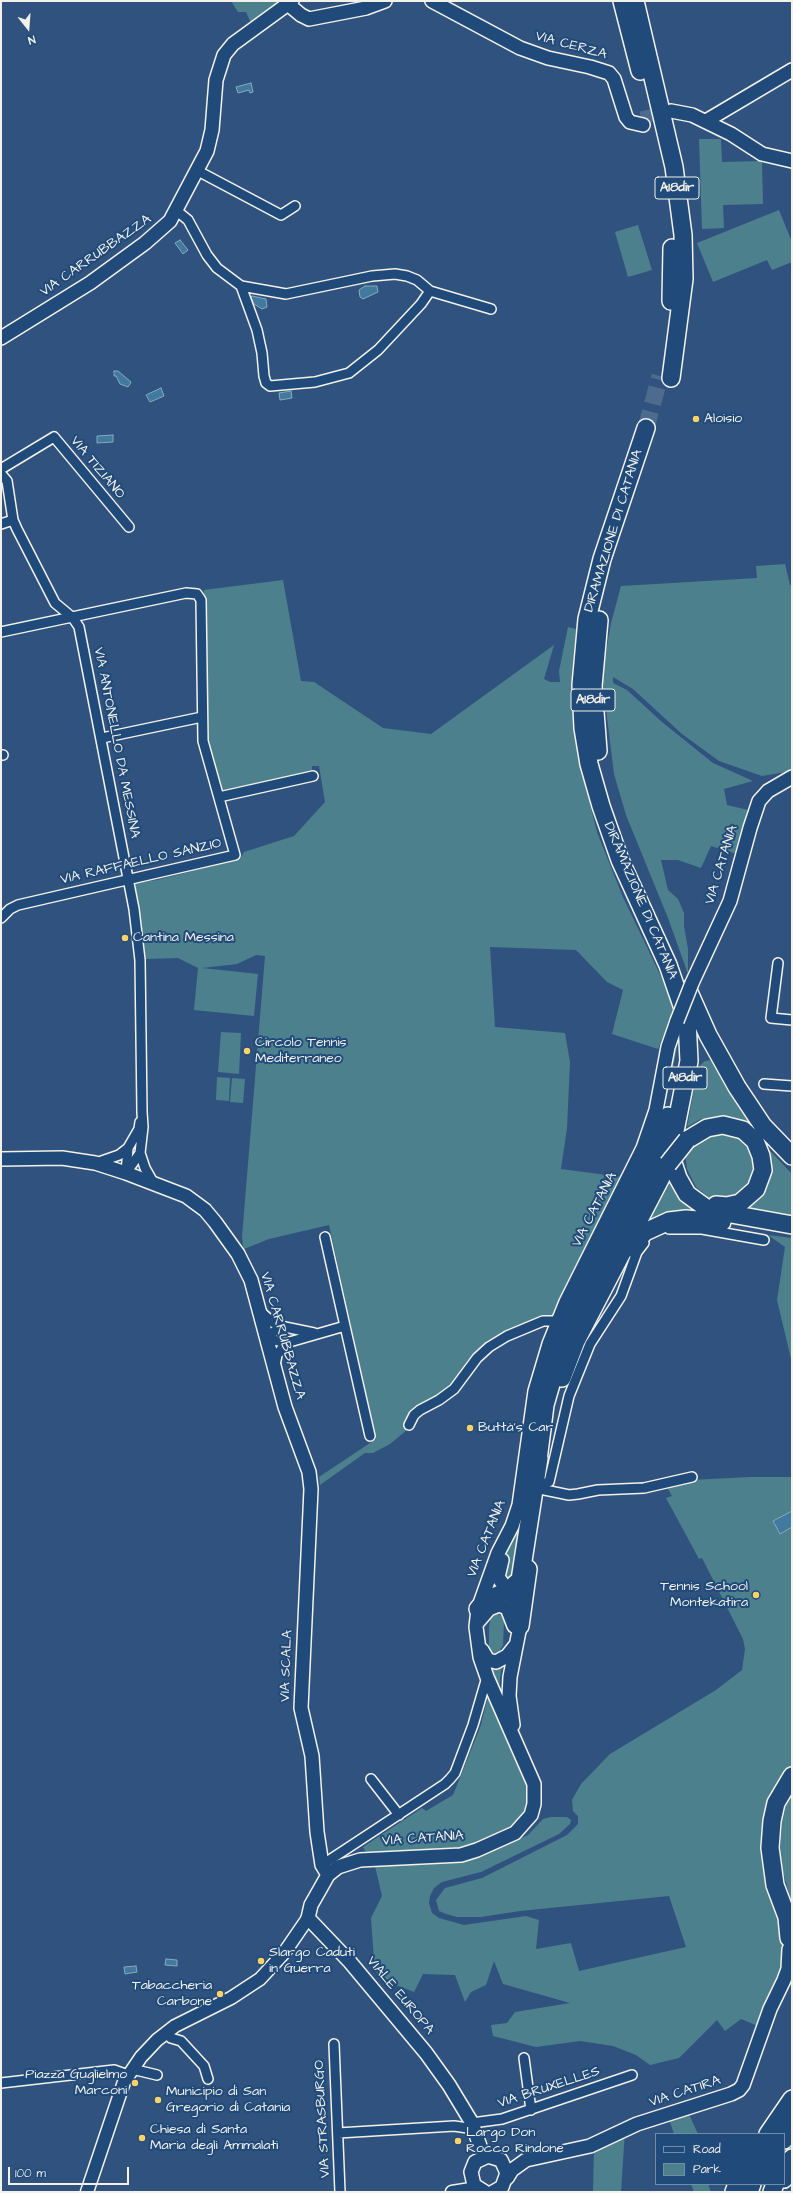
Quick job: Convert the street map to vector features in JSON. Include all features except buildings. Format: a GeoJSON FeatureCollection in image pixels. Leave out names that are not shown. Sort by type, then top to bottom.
{"type":"FeatureCollection","features":[{"type":"Feature","properties":{"kind":"highway","name":"A18dir"},"geometry":{"type":"LineString","coordinates":[[622,1],[663,170],[671,235],[672,284],[666,377],[684,278],[683,235],[674,167],[635,1]]}},
{"type":"Feature","properties":{"kind":"highway","name":"DIRAMAZIONE DI CATANIA"},"geometry":{"type":"LineString","coordinates":[[792,1156],[763,1126],[737,1087],[708,1035],[676,965],[631,859],[610,800],[599,754],[593,703],[596,641],[605,595],[652,429],[597,579],[587,619],[582,661],[582,704],[589,764],[601,806],[620,860],[668,965],[687,1020],[689,1061],[672,1141],[674,1163],[678,1178],[687,1194],[709,1210],[792,1225]]}},
{"type":"Feature","properties":{"kind":"highway"},"geometry":{"type":"LineString","coordinates":[[537,1468],[541,1423],[561,1344],[573,1315],[657,1148],[669,1113],[682,1051],[683,1034],[680,1008],[633,897],[620,860]]}},
{"type":"Feature","properties":{"kind":"highway"},"geometry":{"type":"LineString","coordinates":[[676,965],[691,1011],[696,1041],[694,1074],[682,1139],[682,1160],[686,1176],[700,1196],[720,1206],[740,1204],[756,1189],[762,1176],[762,1162],[755,1141],[743,1130],[731,1126],[715,1125],[685,1137]]}},
{"type":"Feature","properties":{"kind":"highway"},"geometry":{"type":"LineString","coordinates":[[477,1621],[486,1600],[507,1591],[520,1580],[537,1468],[549,1407],[564,1357],[667,1160],[685,1137],[708,1121],[725,1118],[741,1122],[757,1132],[792,1168]]}},
{"type":"Feature","properties":{"kind":"highway"},"geometry":{"type":"LineString","coordinates":[[518,1637],[557,1394],[576,1341],[667,1160]]}},
{"type":"Feature","properties":{"kind":"highway"},"geometry":{"type":"LineString","coordinates":[[597,1299],[638,1238],[653,1227],[669,1221],[697,1219],[792,1233]]}},
{"type":"Feature","properties":{"kind":"highway"},"geometry":{"type":"LineString","coordinates":[[790,1944],[786,1916],[774,1885],[770,1848],[772,1821],[776,1803],[792,1776]]}},
{"type":"Feature","properties":{"kind":"highway"},"geometry":{"type":"LineString","coordinates":[[792,1784],[778,1814],[775,1848],[779,1884],[792,1916]]}},
{"type":"Feature","properties":{"kind":"highway"},"geometry":{"type":"LineString","coordinates":[[769,2133],[792,2100]]}},
{"type":"Feature","properties":{"kind":"highway"},"geometry":{"type":"LineString","coordinates":[[775,2133],[792,2100]]}},
{"type":"Feature","properties":{"kind":"highway"},"geometry":{"type":"LineString","coordinates":[[779,2133],[792,2100]]}},
{"type":"Feature","properties":{"kind":"highway"},"geometry":{"type":"LineString","coordinates":[[785,2137],[792,2118]]}},
{"type":"Feature","properties":{"kind":"highway"},"geometry":{"type":"LineString","coordinates":[[785,2158],[792,2141]]}},
{"type":"Feature","properties":{"kind":"highway"},"geometry":{"type":"LineString","coordinates":[[785,2176],[792,2158]]}},
{"type":"Feature","properties":{"kind":"highway"},"geometry":{"type":"LineString","coordinates":[[788,2192],[792,2180]]}},
{"type":"Feature","properties":{"kind":"main road"},"geometry":{"type":"LineString","coordinates":[[293,2],[305,18],[329,16],[366,8],[385,1]]}},
{"type":"Feature","properties":{"kind":"main road","name":"VIA CERZA"},"geometry":{"type":"LineString","coordinates":[[432,1],[520,48],[548,58],[603,70],[614,79],[622,102],[632,114],[642,121]]}},
{"type":"Feature","properties":{"kind":"main road","name":"VIA CARRUBBAZZA"},"geometry":{"type":"LineString","coordinates":[[1,338],[90,283],[164,228],[177,211],[207,151],[210,137],[216,80],[224,55],[233,44],[293,2]]}},
{"type":"Feature","properties":{"kind":"main road"},"geometry":{"type":"LineString","coordinates":[[706,122],[792,70]]}},
{"type":"Feature","properties":{"kind":"main road"},"geometry":{"type":"LineString","coordinates":[[671,115],[684,112],[731,134],[762,154],[792,161]]}},
{"type":"Feature","properties":{"kind":"main road","name":"VIA CATANIA"},"geometry":{"type":"LineString","coordinates":[[325,1870],[360,1860],[461,1854],[491,1846],[515,1833],[527,1822],[534,1804],[534,1784],[487,1677],[478,1648],[477,1621],[498,1553],[512,1526],[522,1490],[535,1391],[558,1321],[643,1148],[656,1110],[668,1047],[692,983],[730,901],[759,801],[768,791],[792,777]]}},
{"type":"Feature","properties":{"kind":"main road","name":"VIA CARRUBBAZZA"},"geometry":{"type":"LineString","coordinates":[[1,1159],[62,1158],[95,1163],[126,1172],[186,1196],[205,1210],[238,1254],[251,1280],[285,1406],[304,1456]]}},
{"type":"Feature","properties":{"kind":"main road","name":"VIA SCALA"},"geometry":{"type":"LineString","coordinates":[[304,1456],[309,1472],[311,1489],[301,1708],[312,1756],[317,1832],[325,1870]]}},
{"type":"Feature","properties":{"kind":"main road"},"geometry":{"type":"LineString","coordinates":[[512,1526],[498,1572],[498,1577],[515,1602],[518,1637],[510,1677],[509,1696],[513,1725],[521,1752]]}},
{"type":"Feature","properties":{"kind":"main road"},"geometry":{"type":"LineString","coordinates":[[494,1606],[503,1606],[509,1613],[518,1637],[500,1661],[492,1662],[488,1660],[483,1653],[477,1621],[494,1606]]}},
{"type":"Feature","properties":{"kind":"main road"},"geometry":{"type":"LineString","coordinates":[[308,1918],[311,1905],[325,1870]]}},
{"type":"Feature","properties":{"kind":"main road","name":"VIALE EUROPA"},"geometry":{"type":"LineString","coordinates":[[308,1918],[341,1951],[426,2053],[459,2102],[481,2149],[492,2156]]}},
{"type":"Feature","properties":{"kind":"main road","name":"VIA CATIRA"},"geometry":{"type":"LineString","coordinates":[[526,2160],[590,2146],[637,2124],[731,2094],[739,2090],[743,2085],[770,2009],[788,1976],[790,1944]]}},
{"type":"Feature","properties":{"kind":"main road","name":"VIALE EUROPA"},"geometry":{"type":"LineString","coordinates":[[470,2126],[475,2162]]}},
{"type":"Feature","properties":{"kind":"main road"},"geometry":{"type":"LineString","coordinates":[[492,2156],[526,2160],[512,2170],[502,2187],[486,2191],[471,2177],[471,2172],[475,2162],[492,2156]]}},
{"type":"Feature","properties":{"kind":"main road"},"geometry":{"type":"LineString","coordinates":[[492,2156],[506,2168],[507,2178]]}},
{"type":"Feature","properties":{"kind":"street"},"geometry":{"type":"LineString","coordinates":[[198,171],[281,215],[295,206]]}},
{"type":"Feature","properties":{"kind":"street"},"geometry":{"type":"LineString","coordinates":[[177,211],[188,220],[207,255],[217,268],[241,286],[286,294],[372,276],[395,274],[408,276],[417,280],[430,291],[491,309]]}},
{"type":"Feature","properties":{"kind":"street"},"geometry":{"type":"LineString","coordinates":[[241,286],[257,330],[262,353],[264,376],[270,386],[315,382],[349,373],[378,350],[421,304],[430,291]]}},
{"type":"Feature","properties":{"kind":"street","name":"VIA TIZIANO"},"geometry":{"type":"LineString","coordinates":[[1,469],[54,436],[129,527]]}},
{"type":"Feature","properties":{"kind":"street","name":"VIA ANTONELLO DA MESSINA"},"geometry":{"type":"LineString","coordinates":[[1,474],[7,481],[13,520],[55,603],[73,618],[79,627],[129,879],[140,960],[142,1112]]}},
{"type":"Feature","properties":{"kind":"street"},"geometry":{"type":"LineString","coordinates":[[1,524],[13,520]]}},
{"type":"Feature","properties":{"kind":"street","name":"VIA RAFFAELLO SANZIO"},"geometry":{"type":"LineString","coordinates":[[1,632],[60,618],[73,618],[186,593],[197,594],[201,600],[202,717],[205,750],[235,855],[18,905],[10,909],[1,918]]}},
{"type":"Feature","properties":{"kind":"street"},"geometry":{"type":"LineString","coordinates":[[102,738],[202,717]]}},
{"type":"Feature","properties":{"kind":"street"},"geometry":{"type":"LineString","coordinates":[[219,797],[313,776]]}},
{"type":"Feature","properties":{"kind":"street"},"geometry":{"type":"LineString","coordinates":[[778,963],[771,1018],[792,1020]]}},
{"type":"Feature","properties":{"kind":"street"},"geometry":{"type":"LineString","coordinates":[[764,1084],[792,1086]]}},
{"type":"Feature","properties":{"kind":"street"},"geometry":{"type":"LineString","coordinates":[[95,1163],[119,1155],[128,1148],[139,1129],[142,1112]]}},
{"type":"Feature","properties":{"kind":"street"},"geometry":{"type":"LineString","coordinates":[[142,1112],[143,1127],[140,1153],[145,1168],[154,1184]]}},
{"type":"Feature","properties":{"kind":"street"},"geometry":{"type":"LineString","coordinates":[[126,1172],[128,1148]]}},
{"type":"Feature","properties":{"kind":"street"},"geometry":{"type":"LineString","coordinates":[[126,1172],[140,1153]]}},
{"type":"Feature","properties":{"kind":"street"},"geometry":{"type":"LineString","coordinates":[[541,1487],[549,1482],[569,1396],[590,1344],[621,1296],[637,1252],[645,1241],[658,1233],[685,1228],[702,1228],[764,1240]]}},
{"type":"Feature","properties":{"kind":"street"},"geometry":{"type":"LineString","coordinates":[[325,1237],[370,1436]]}},
{"type":"Feature","properties":{"kind":"street"},"geometry":{"type":"LineString","coordinates":[[260,1310],[272,1322],[286,1328],[314,1333]]}},
{"type":"Feature","properties":{"kind":"street"},"geometry":{"type":"LineString","coordinates":[[409,1425],[414,1415],[420,1410],[439,1400],[454,1389],[477,1358],[489,1347],[507,1336],[543,1321],[558,1321]]}},
{"type":"Feature","properties":{"kind":"street"},"geometry":{"type":"LineString","coordinates":[[274,1368],[277,1355],[286,1343],[314,1333],[345,1326]]}},
{"type":"Feature","properties":{"kind":"street"},"geometry":{"type":"LineString","coordinates":[[266,1338],[274,1331],[286,1328]]}},
{"type":"Feature","properties":{"kind":"street"},"geometry":{"type":"LineString","coordinates":[[266,1338],[286,1343]]}},
{"type":"Feature","properties":{"kind":"street"},"geometry":{"type":"LineString","coordinates":[[541,1487],[578,1494],[598,1490],[644,1488],[692,1477]]}},
{"type":"Feature","properties":{"kind":"street","name":"VIA CATANIA"},"geometry":{"type":"LineString","coordinates":[[325,1870],[399,1815],[445,1784],[455,1773],[473,1726],[487,1677]]}},
{"type":"Feature","properties":{"kind":"street"},"geometry":{"type":"LineString","coordinates":[[371,1779],[399,1815]]}},
{"type":"Feature","properties":{"kind":"street"},"geometry":{"type":"LineString","coordinates":[[87,2192],[126,2071],[157,2040],[185,2020],[243,1991],[260,1978],[284,1953],[308,1918]]}},
{"type":"Feature","properties":{"kind":"street"},"geometry":{"type":"LineString","coordinates":[[166,2034],[170,2038],[181,2041],[204,2066],[208,2079]]}},
{"type":"Feature","properties":{"kind":"street","name":"VIA STRASBURGO"},"geometry":{"type":"LineString","coordinates":[[334,2044],[340,2192]]}},
{"type":"Feature","properties":{"kind":"street"},"geometry":{"type":"LineString","coordinates":[[524,2058],[531,2110]]}},
{"type":"Feature","properties":{"kind":"street"},"geometry":{"type":"LineString","coordinates":[[1,2084],[126,2071],[157,2075]]}},
{"type":"Feature","properties":{"kind":"street","name":"VIA BRUXELLES"},"geometry":{"type":"LineString","coordinates":[[338,2133],[470,2126],[502,2119],[531,2110],[632,2074]]}},
{"type":"Feature","properties":{"kind":"street"},"geometry":{"type":"LineString","coordinates":[[452,2192],[486,2191]]}},
{"type":"Feature","properties":{"kind":"green space"},"geometry":{"type":"Polygon","coordinates":[[[231,1],[285,1],[276,9],[251,23],[246,12],[238,12],[231,1]]]}},
{"type":"Feature","properties":{"kind":"green space"},"geometry":{"type":"Polygon","coordinates":[[[699,139],[721,139],[722,162],[762,161],[763,204],[723,205],[724,228],[702,229],[699,139]]]}},
{"type":"Feature","properties":{"kind":"green space"},"geometry":{"type":"Polygon","coordinates":[[[779,210],[792,242],[792,262],[772,270],[767,260],[713,282],[697,243],[779,210]]]}},
{"type":"Feature","properties":{"kind":"green space"},"geometry":{"type":"Polygon","coordinates":[[[638,225],[652,270],[628,277],[615,232],[638,225]]]}},
{"type":"Feature","properties":{"kind":"green space"},"geometry":{"type":"Polygon","coordinates":[[[785,564],[790,585],[792,586],[792,771],[762,776],[719,761],[682,734],[633,689],[613,677],[613,683],[627,690],[662,722],[713,763],[753,781],[724,789],[727,805],[748,810],[737,854],[711,846],[701,868],[678,860],[661,860],[668,890],[678,899],[684,913],[684,926],[688,949],[688,974],[668,918],[626,815],[614,774],[602,676],[611,623],[621,586],[757,578],[756,566],[785,564]]]}},
{"type":"Feature","properties":{"kind":"green space"},"geometry":{"type":"Polygon","coordinates":[[[283,580],[301,681],[314,682],[383,728],[431,734],[554,645],[544,679],[550,682],[560,682],[559,671],[568,627],[576,629],[572,673],[574,731],[581,768],[597,832],[622,895],[676,1008],[658,1049],[612,1034],[623,990],[607,982],[576,950],[490,947],[495,1027],[565,1033],[570,1062],[567,1128],[561,1169],[622,1177],[553,1317],[491,1341],[467,1361],[449,1389],[406,1423],[407,1430],[390,1444],[373,1453],[365,1453],[320,1485],[319,1477],[376,1439],[329,1225],[269,1239],[244,1249],[243,1246],[242,1237],[265,956],[256,955],[237,964],[202,968],[258,974],[254,1016],[194,1010],[198,968],[178,958],[146,959],[135,883],[157,880],[240,859],[244,852],[294,836],[325,802],[319,766],[312,766],[312,771],[225,791],[220,790],[207,740],[204,590],[283,580]]]}},
{"type":"Feature","properties":{"kind":"green space"},"geometry":{"type":"Polygon","coordinates":[[[221,1032],[241,1033],[239,1074],[218,1072],[221,1032]]]}},
{"type":"Feature","properties":{"kind":"green space"},"geometry":{"type":"Polygon","coordinates":[[[677,1034],[678,1042],[672,1073],[662,1116],[653,1144],[633,1191],[567,1319],[552,1359],[541,1400],[533,1471],[517,1567],[514,1577],[507,1579],[502,1576],[501,1569],[524,1505],[536,1407],[548,1357],[563,1319],[650,1144],[659,1113],[677,1034]]]}},
{"type":"Feature","properties":{"kind":"green space"},"geometry":{"type":"Polygon","coordinates":[[[712,1060],[718,1063],[759,1129],[747,1121],[725,1116],[701,1119],[687,1127],[698,1067],[705,1061],[712,1060]]]}},
{"type":"Feature","properties":{"kind":"green space"},"geometry":{"type":"Polygon","coordinates":[[[217,1077],[230,1078],[229,1101],[216,1100],[217,1077]]]}},
{"type":"Feature","properties":{"kind":"green space"},"geometry":{"type":"Polygon","coordinates":[[[232,1078],[245,1079],[243,1103],[230,1102],[232,1078]]]}},
{"type":"Feature","properties":{"kind":"green space"},"geometry":{"type":"Polygon","coordinates":[[[722,1132],[743,1138],[759,1161],[746,1195],[712,1200],[696,1187],[687,1169],[685,1153],[701,1139],[722,1132]]]}},
{"type":"Feature","properties":{"kind":"green space"},"geometry":{"type":"Polygon","coordinates":[[[760,1140],[792,1174],[792,1221],[735,1209],[756,1195],[760,1140]]]}},
{"type":"Feature","properties":{"kind":"green space"},"geometry":{"type":"Polygon","coordinates":[[[671,1173],[698,1212],[640,1230],[671,1173]]]}},
{"type":"Feature","properties":{"kind":"green space"},"geometry":{"type":"Polygon","coordinates":[[[768,1235],[792,1238],[792,1363],[777,1300],[785,1247],[768,1235]]]}},
{"type":"Feature","properties":{"kind":"green space"},"geometry":{"type":"Polygon","coordinates":[[[750,1477],[792,1477],[792,1769],[778,1789],[777,1904],[784,1960],[783,1968],[758,2026],[741,2019],[725,2031],[717,2020],[679,2058],[650,2065],[636,2055],[613,2046],[580,2041],[536,2047],[493,2036],[491,2025],[507,2023],[515,2012],[570,2003],[503,1984],[494,1961],[486,1985],[471,1992],[465,2002],[455,1975],[423,1974],[414,1992],[378,1978],[374,1960],[371,1918],[382,1896],[375,1866],[462,1859],[495,1850],[528,1835],[543,1819],[551,1817],[567,1817],[571,1820],[570,1824],[559,1834],[481,1872],[442,1882],[434,1888],[430,1896],[429,1903],[432,1913],[439,1918],[464,1925],[526,1916],[539,1920],[536,1949],[571,1943],[579,1971],[686,1947],[669,1896],[520,1911],[481,1917],[457,1917],[446,1914],[439,1911],[436,1900],[445,1888],[482,1878],[567,1835],[578,1824],[578,1816],[573,1811],[572,1800],[581,1784],[610,1754],[716,1690],[742,1670],[745,1649],[743,1639],[702,1558],[699,1559],[666,1498],[672,1496],[667,1487],[672,1484],[691,1480],[750,1477]]]}},
{"type":"Feature","properties":{"kind":"green space"},"geometry":{"type":"Polygon","coordinates":[[[497,1614],[501,1615],[504,1621],[503,1645],[499,1652],[493,1654],[489,1651],[489,1626],[491,1618],[497,1614]]]}},
{"type":"Feature","properties":{"kind":"green space"},"geometry":{"type":"Polygon","coordinates":[[[503,1667],[501,1671],[499,1688],[491,1669],[503,1667]]]}},
{"type":"Feature","properties":{"kind":"green space"},"geometry":{"type":"Polygon","coordinates":[[[489,1692],[527,1782],[528,1805],[524,1816],[507,1833],[476,1845],[456,1850],[367,1854],[363,1847],[422,1808],[426,1811],[453,1795],[481,1725],[489,1692]]]}},
{"type":"Feature","properties":{"kind":"green space"},"geometry":{"type":"Polygon","coordinates":[[[792,1794],[792,1904],[783,1872],[780,1851],[782,1823],[786,1805],[792,1794]]]}},
{"type":"Feature","properties":{"kind":"green space"},"geometry":{"type":"Polygon","coordinates":[[[688,2112],[698,2133],[674,2133],[669,2119],[688,2112]]]}},
{"type":"Feature","properties":{"kind":"green space"},"geometry":{"type":"Polygon","coordinates":[[[625,2130],[621,2192],[593,2192],[594,2146],[625,2130]]]}},
{"type":"Feature","properties":{"kind":"green space"},"geometry":{"type":"Polygon","coordinates":[[[691,2185],[708,2185],[711,2192],[694,2192],[691,2185]]]}},
{"type":"Feature","properties":{"kind":"water"},"geometry":{"type":"Polygon","coordinates":[[[251,83],[253,92],[250,93],[249,90],[238,93],[236,87],[251,83]]]}},
{"type":"Feature","properties":{"kind":"water"},"geometry":{"type":"Polygon","coordinates":[[[180,240],[188,250],[183,254],[175,243],[180,240]]]}},
{"type":"Feature","properties":{"kind":"water"},"geometry":{"type":"Polygon","coordinates":[[[365,286],[377,286],[378,292],[363,299],[360,297],[359,290],[365,286]]]}},
{"type":"Feature","properties":{"kind":"water"},"geometry":{"type":"Polygon","coordinates":[[[251,297],[266,299],[267,307],[262,309],[254,304],[251,297]]]}},
{"type":"Feature","properties":{"kind":"water"},"geometry":{"type":"Polygon","coordinates":[[[114,371],[118,371],[131,382],[128,387],[120,384],[116,376],[114,376],[114,371]]]}},
{"type":"Feature","properties":{"kind":"water"},"geometry":{"type":"Polygon","coordinates":[[[161,388],[164,396],[150,402],[146,395],[161,388]]]}},
{"type":"Feature","properties":{"kind":"water"},"geometry":{"type":"Polygon","coordinates":[[[291,391],[292,398],[280,400],[279,393],[291,391]]]}},
{"type":"Feature","properties":{"kind":"water"},"geometry":{"type":"Polygon","coordinates":[[[113,435],[113,442],[97,443],[97,436],[113,435]]]}},
{"type":"Feature","properties":{"kind":"water"},"geometry":{"type":"Polygon","coordinates":[[[792,1511],[792,1527],[780,1534],[773,1521],[792,1511]]]}},
{"type":"Feature","properties":{"kind":"water"},"geometry":{"type":"Polygon","coordinates":[[[166,1959],[177,1960],[177,1966],[165,1965],[166,1959]]]}},
{"type":"Feature","properties":{"kind":"water"},"geometry":{"type":"Polygon","coordinates":[[[136,1966],[137,1972],[125,1974],[124,1967],[136,1966]]]}},
{"type":"Feature","properties":{"kind":"tunnel"},"geometry":{"type":"LineString","coordinates":[[641,118],[671,111]]}},
{"type":"Feature","properties":{"kind":"tunnel"},"geometry":{"type":"LineString","coordinates":[[646,428],[660,376]]}},
{"type":"Feature","properties":{"kind":"place","name":"Aloisio"},"geometry":{"type":"Point","coordinates":[696,419]}},
{"type":"Feature","properties":{"kind":"place","name":"Cantina Messina"},"geometry":{"type":"Point","coordinates":[125,938]}},
{"type":"Feature","properties":{"kind":"place","name":"Circolo Tennis Mediterraneo"},"geometry":{"type":"Point","coordinates":[247,1051]}},
{"type":"Feature","properties":{"kind":"place","name":"Buttà's Car"},"geometry":{"type":"Point","coordinates":[470,1428]}},
{"type":"Feature","properties":{"kind":"place","name":"Tennis School Montekatira"},"geometry":{"type":"Point","coordinates":[756,1595]}},
{"type":"Feature","properties":{"kind":"place","name":"Slargo Caduti in Guerra"},"geometry":{"type":"Point","coordinates":[261,1961]}},
{"type":"Feature","properties":{"kind":"place","name":"Tabaccheria Carbone"},"geometry":{"type":"Point","coordinates":[220,1994]}},
{"type":"Feature","properties":{"kind":"place","name":"Piazza Guglielmo Marconi"},"geometry":{"type":"Point","coordinates":[135,2083]}},
{"type":"Feature","properties":{"kind":"place","name":"Municipio di San Gregorio di Catania"},"geometry":{"type":"Point","coordinates":[158,2100]}},
{"type":"Feature","properties":{"kind":"place","name":"Chiesa di Santa Maria degli Ammalati"},"geometry":{"type":"Point","coordinates":[142,2138]}},
{"type":"Feature","properties":{"kind":"place","name":"Largo Don Rocco Rindone"},"geometry":{"type":"Point","coordinates":[458,2141]}}]}
